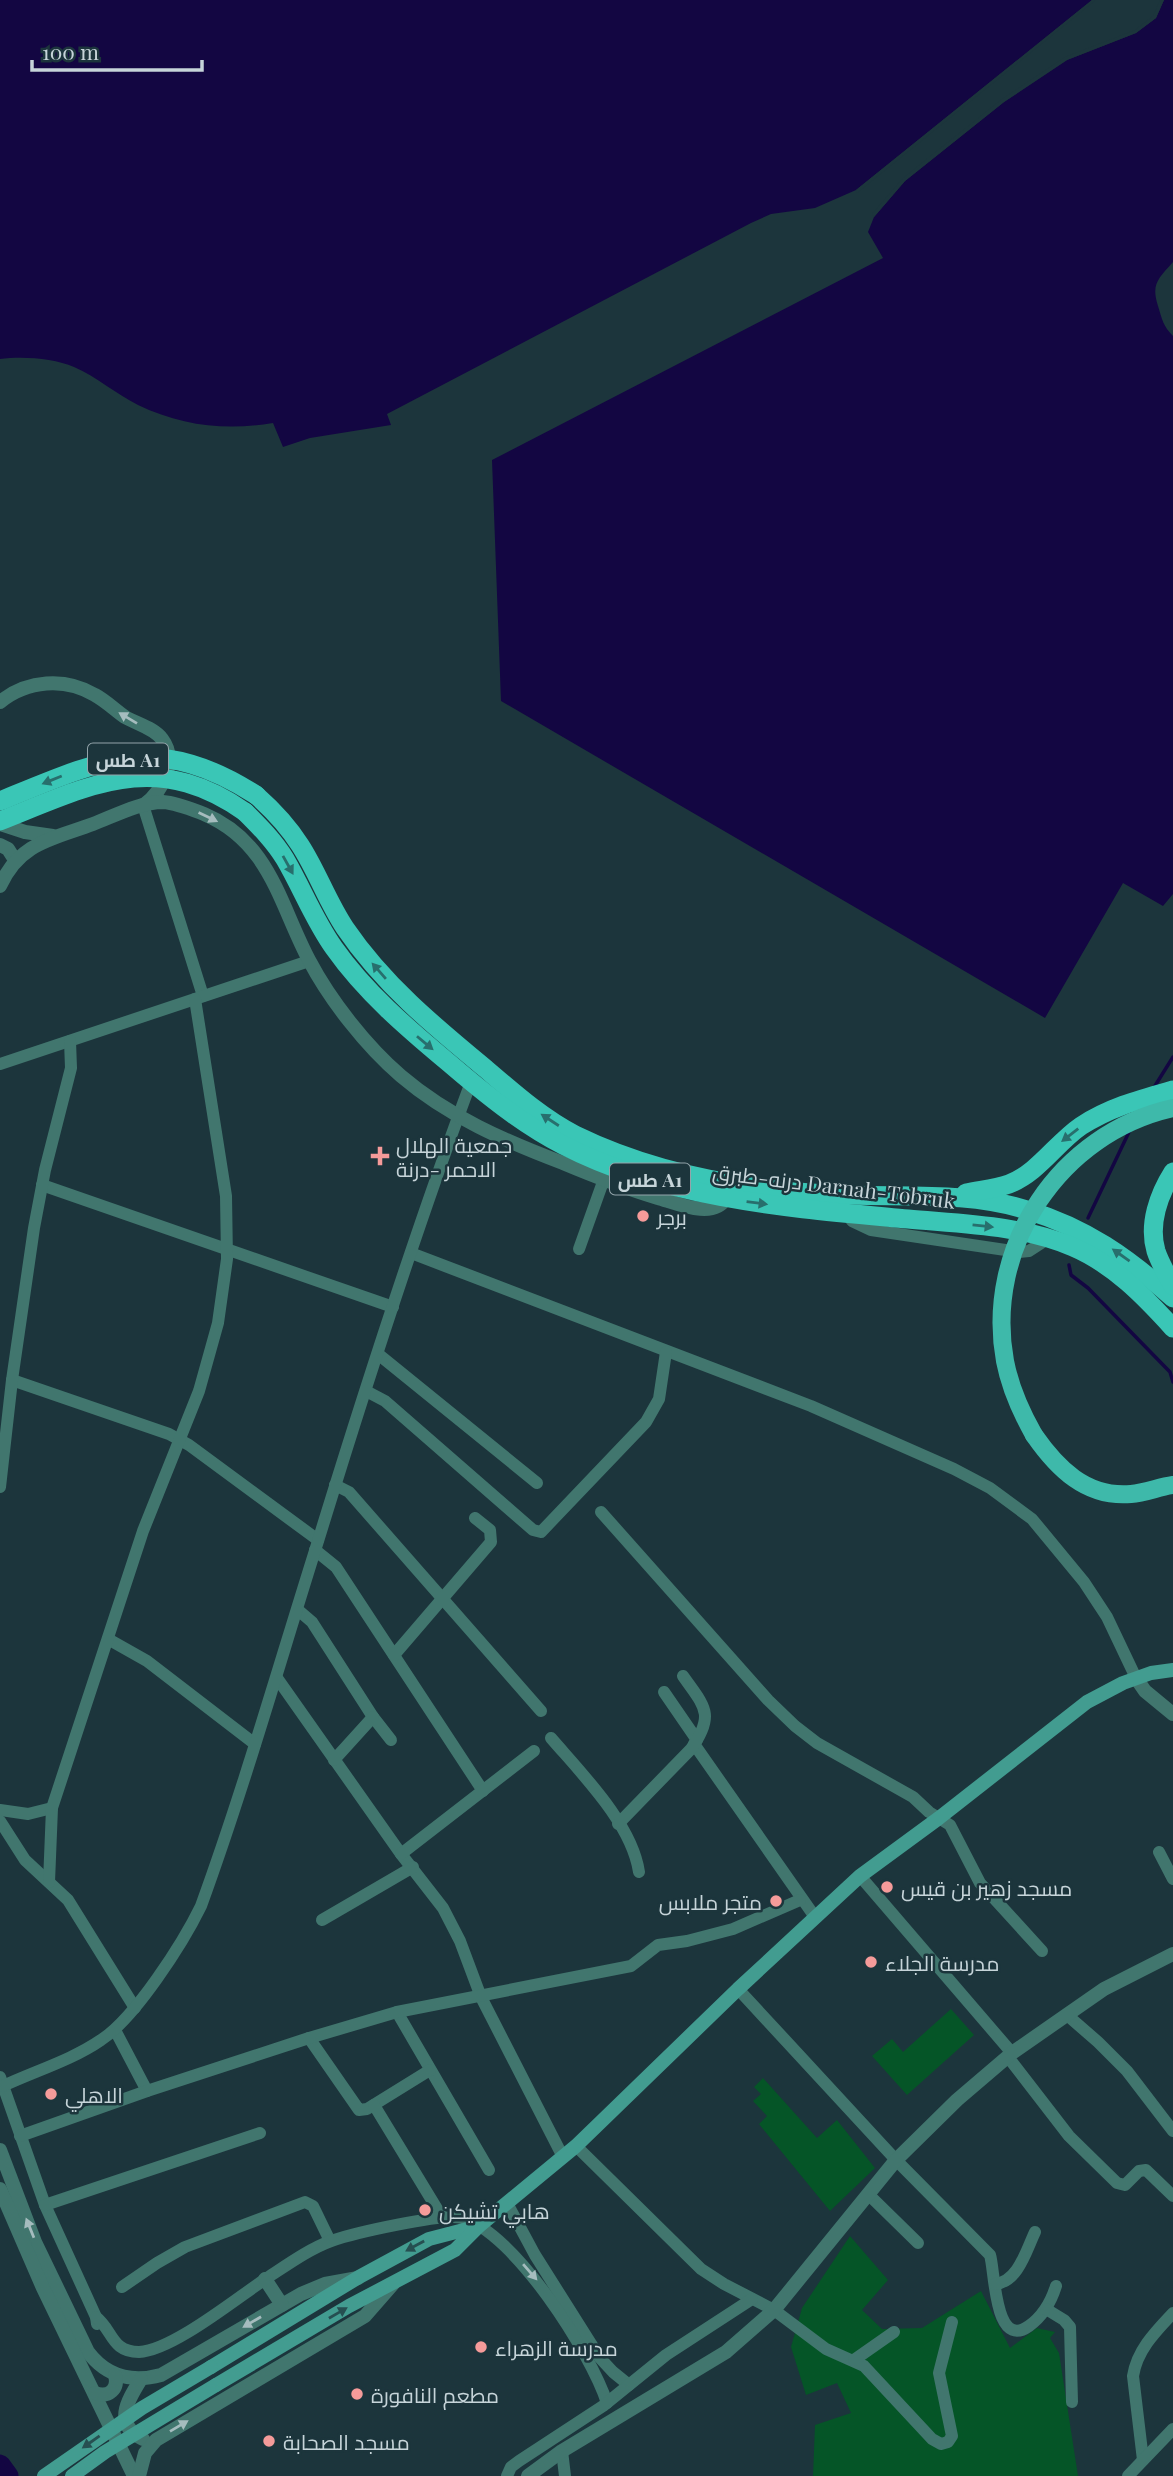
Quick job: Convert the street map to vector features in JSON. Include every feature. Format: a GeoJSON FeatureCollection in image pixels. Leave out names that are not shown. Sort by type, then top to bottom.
{"type":"FeatureCollection","features":[{"type":"Feature","properties":{"kind":"highway","name":"درنه-طبرق Darnah-Tobruk"},"geometry":{"type":"LineString","coordinates":[[0,801],[90,765],[134,758],[174,759],[221,774],[256,795],[275,813],[300,844],[340,920],[400,995],[517,1096],[557,1125],[626,1156],[714,1180],[816,1193],[981,1200],[1007,1204],[1074,1227],[1124,1256],[1173,1298]]}},
{"type":"Feature","properties":{"kind":"highway","name":"درنه-طبرق Darnah-Tobruk"},"geometry":{"type":"LineString","coordinates":[[0,823],[89,786],[130,778],[169,778],[207,789],[245,812],[275,844],[322,930],[357,977],[415,1035],[471,1082],[533,1127],[566,1146],[652,1179],[726,1198],[1003,1228],[1049,1238],[1100,1261],[1138,1291],[1173,1328]]}},
{"type":"Feature","properties":{"kind":"highway"},"geometry":{"type":"LineString","coordinates":[[937,1198],[998,1187],[1021,1178],[1081,1126],[1130,1102],[1173,1090]]}},
{"type":"Feature","properties":{"kind":"highway"},"geometry":{"type":"LineString","coordinates":[[1173,1172],[1161,1192],[1154,1227],[1156,1250],[1173,1286]]}},
{"type":"Feature","properties":{"kind":"main road"},"geometry":{"type":"LineString","coordinates":[[1173,1108],[1129,1123],[1082,1152],[1055,1178],[1033,1209],[1016,1244],[1003,1302],[1003,1341],[1010,1381],[1020,1409],[1065,1473],[1098,1491],[1131,1494],[1173,1485]]}},
{"type":"Feature","properties":{"kind":"main road"},"geometry":{"type":"LineString","coordinates":[[1173,1116],[1132,1130],[1087,1159],[1050,1198],[1024,1247],[1012,1293],[1011,1341],[1018,1378],[1037,1433],[1072,1469],[1103,1485],[1124,1488],[1145,1486],[1173,1472]]}},
{"type":"Feature","properties":{"kind":"main road"},"geometry":{"type":"LineString","coordinates":[[72,2476],[139,2431],[304,2332],[455,2250],[576,2146],[738,1989],[860,1876],[1087,1702],[1136,1678],[1173,1670]]}},
{"type":"Feature","properties":{"kind":"main road"},"geometry":{"type":"LineString","coordinates":[[44,2476],[130,2416],[359,2277],[429,2239],[480,2226]]}},
{"type":"Feature","properties":{"kind":"street"},"geometry":{"type":"LineString","coordinates":[[0,702],[35,685],[66,684],[88,691],[157,734],[166,747],[167,772],[160,788],[143,805]]}},
{"type":"Feature","properties":{"kind":"street"},"geometry":{"type":"LineString","coordinates":[[0,886],[15,860],[30,847],[143,805],[164,802],[188,808],[224,825],[253,849],[280,894],[309,961],[372,1048],[401,1076],[458,1116],[517,1145],[604,1179],[693,1207],[715,1208],[723,1204],[726,1198]]}},
{"type":"Feature","properties":{"kind":"street"},"geometry":{"type":"LineString","coordinates":[[49,1882],[52,1808],[143,1531],[199,1391],[213,1343],[227,1249],[224,1175],[199,998],[143,805]]}},
{"type":"Feature","properties":{"kind":"street"},"geometry":{"type":"LineString","coordinates":[[0,823],[25,832],[58,836]]}},
{"type":"Feature","properties":{"kind":"street"},"geometry":{"type":"LineString","coordinates":[[0,845],[8,849],[15,860]]}},
{"type":"Feature","properties":{"kind":"street"},"geometry":{"type":"LineString","coordinates":[[0,1064],[309,961]]}},
{"type":"Feature","properties":{"kind":"street"},"geometry":{"type":"LineString","coordinates":[[0,1487],[12,1380],[42,1185],[71,1068],[70,1041]]}},
{"type":"Feature","properties":{"kind":"street"},"geometry":{"type":"LineString","coordinates":[[471,1082],[393,1307],[335,1485],[277,1678],[201,1906],[184,1937],[135,2008],[115,2030],[91,2047],[1,2081],[45,2205],[96,2317],[97,2326],[109,2346],[125,2356],[148,2357],[164,2351],[171,2342],[265,2279],[330,2241],[442,2217],[464,2219],[480,2226],[534,2277],[591,2365],[607,2403]]}},
{"type":"Feature","properties":{"kind":"street"},"geometry":{"type":"LineString","coordinates":[[579,1249],[604,1179]]}},
{"type":"Feature","properties":{"kind":"street"},"geometry":{"type":"LineString","coordinates":[[42,1185],[393,1307]]}},
{"type":"Feature","properties":{"kind":"street"},"geometry":{"type":"LineString","coordinates":[[411,1253],[866,1429],[954,1469],[1006,1498],[1037,1525],[1084,1582],[1107,1617],[1136,1678],[1145,1690],[1173,1714]]}},
{"type":"Feature","properties":{"kind":"street"},"geometry":{"type":"LineString","coordinates":[[366,1391],[385,1401],[533,1530],[541,1532],[646,1422],[659,1399],[666,1352]]}},
{"type":"Feature","properties":{"kind":"street"},"geometry":{"type":"LineString","coordinates":[[378,1354],[537,1483]]}},
{"type":"Feature","properties":{"kind":"street"},"geometry":{"type":"LineString","coordinates":[[12,1380],[157,1428],[179,1439],[317,1545],[336,1567],[483,1791]]}},
{"type":"Feature","properties":{"kind":"street"},"geometry":{"type":"LineString","coordinates":[[335,1485],[349,1492],[541,1711]]}},
{"type":"Feature","properties":{"kind":"street"},"geometry":{"type":"LineString","coordinates":[[601,1512],[768,1700],[795,1726],[836,1755],[912,1797],[954,1830],[985,1889],[1042,1951]]}},
{"type":"Feature","properties":{"kind":"street"},"geometry":{"type":"LineString","coordinates":[[394,1654],[491,1542],[490,1531],[475,1518]]}},
{"type":"Feature","properties":{"kind":"street"},"geometry":{"type":"LineString","coordinates":[[298,1610],[312,1622],[373,1717],[391,1740]]}},
{"type":"Feature","properties":{"kind":"street"},"geometry":{"type":"LineString","coordinates":[[108,1639],[147,1661],[255,1744]]}},
{"type":"Feature","properties":{"kind":"street"},"geometry":{"type":"LineString","coordinates":[[1151,1673],[1156,1686],[1156,1700]]}},
{"type":"Feature","properties":{"kind":"street"},"geometry":{"type":"LineString","coordinates":[[618,1824],[696,1742],[705,1722],[706,1710],[683,1676]]}},
{"type":"Feature","properties":{"kind":"street"},"geometry":{"type":"LineString","coordinates":[[277,1678],[401,1854],[443,1908],[460,1941],[481,1997],[563,2157]]}},
{"type":"Feature","properties":{"kind":"street"},"geometry":{"type":"LineString","coordinates":[[664,1692],[800,1900],[814,1917]]}},
{"type":"Feature","properties":{"kind":"street"},"geometry":{"type":"LineString","coordinates":[[334,1760],[373,1717]]}},
{"type":"Feature","properties":{"kind":"street"},"geometry":{"type":"LineString","coordinates":[[551,1738],[602,1797],[633,1848],[639,1872]]}},
{"type":"Feature","properties":{"kind":"street"},"geometry":{"type":"LineString","coordinates":[[401,1854],[534,1751]]}},
{"type":"Feature","properties":{"kind":"street"},"geometry":{"type":"LineString","coordinates":[[0,1810],[28,1814],[52,1808]]}},
{"type":"Feature","properties":{"kind":"street"},"geometry":{"type":"LineString","coordinates":[[0,1821],[25,1860],[75,1910],[135,2008]]}},
{"type":"Feature","properties":{"kind":"street"},"geometry":{"type":"LineString","coordinates":[[1159,1852],[1173,1879]]}},
{"type":"Feature","properties":{"kind":"street"},"geometry":{"type":"LineString","coordinates":[[322,1920],[413,1867]]}},
{"type":"Feature","properties":{"kind":"street"},"geometry":{"type":"LineString","coordinates":[[860,1876],[1010,2055],[1069,2136],[1117,2183],[1125,2185],[1139,2171],[1146,2170],[1173,2196]]}},
{"type":"Feature","properties":{"kind":"street"},"geometry":{"type":"LineString","coordinates":[[20,2136],[147,2091],[397,2012],[631,1966],[658,1945],[687,1941],[733,1929],[800,1900]]}},
{"type":"Feature","properties":{"kind":"street"},"geometry":{"type":"LineString","coordinates":[[528,2476],[562,2451],[726,2352],[774,2310],[896,2160],[933,2123],[1010,2055],[1104,1989],[1173,1954]]}},
{"type":"Feature","properties":{"kind":"street"},"geometry":{"type":"LineString","coordinates":[[738,1989],[896,2160],[990,2255],[998,2309],[1006,2323],[1013,2329],[1026,2328],[1046,2309],[1056,2286]]}},
{"type":"Feature","properties":{"kind":"street"},"geometry":{"type":"LineString","coordinates":[[397,2012],[489,2170]]}},
{"type":"Feature","properties":{"kind":"street"},"geometry":{"type":"LineString","coordinates":[[1067,2015],[1127,2071],[1173,2131]]}},
{"type":"Feature","properties":{"kind":"street"},"geometry":{"type":"LineString","coordinates":[[115,2030],[147,2091]]}},
{"type":"Feature","properties":{"kind":"street"},"geometry":{"type":"LineString","coordinates":[[309,2038],[356,2108],[365,2110],[430,2070]]}},
{"type":"Feature","properties":{"kind":"street"},"geometry":{"type":"LineString","coordinates":[[374,2105],[442,2217]]}},
{"type":"Feature","properties":{"kind":"street"},"geometry":{"type":"LineString","coordinates":[[45,2205],[260,2133]]}},
{"type":"Feature","properties":{"kind":"street"},"geometry":{"type":"LineString","coordinates":[[576,2146],[701,2269],[774,2310],[826,2349],[867,2368],[932,2439],[945,2444],[951,2439],[953,2432],[939,2367],[952,2322]]}},
{"type":"Feature","properties":{"kind":"street"},"geometry":{"type":"LineString","coordinates":[[0,2150],[35,2242],[88,2352],[101,2366],[115,2375],[141,2379],[161,2375],[282,2305],[325,2284],[359,2277]]}},
{"type":"Feature","properties":{"kind":"street"},"geometry":{"type":"LineString","coordinates":[[0,2189],[43,2288],[136,2476]]}},
{"type":"Feature","properties":{"kind":"street"},"geometry":{"type":"LineString","coordinates":[[868,2194],[918,2243]]}},
{"type":"Feature","properties":{"kind":"street"},"geometry":{"type":"LineString","coordinates":[[122,2287],[185,2247],[305,2202],[313,2206],[330,2241]]}},
{"type":"Feature","properties":{"kind":"street"},"geometry":{"type":"LineString","coordinates":[[508,2203],[535,2255],[600,2358],[629,2385]]}},
{"type":"Feature","properties":{"kind":"street"},"geometry":{"type":"LineString","coordinates":[[995,2284],[1006,2282],[1013,2276],[1035,2232]]}},
{"type":"Feature","properties":{"kind":"street"},"geometry":{"type":"LineString","coordinates":[[265,2279],[282,2305]]}},
{"type":"Feature","properties":{"kind":"street"},"geometry":{"type":"LineString","coordinates":[[136,2476],[145,2454],[156,2440],[365,2316],[393,2284]]}},
{"type":"Feature","properties":{"kind":"street"},"geometry":{"type":"LineString","coordinates":[[508,2476],[519,2460],[607,2403],[666,2355],[752,2298]]}},
{"type":"Feature","properties":{"kind":"street"},"geometry":{"type":"LineString","coordinates":[[1046,2309],[1070,2327],[1072,2402]]}},
{"type":"Feature","properties":{"kind":"street"},"geometry":{"type":"LineString","coordinates":[[1143,2460],[1134,2365],[1149,2340],[1173,2312]]}},
{"type":"Feature","properties":{"kind":"street"},"geometry":{"type":"LineString","coordinates":[[854,2360],[894,2332]]}},
{"type":"Feature","properties":{"kind":"street"},"geometry":{"type":"LineString","coordinates":[[95,2393],[104,2395],[112,2392],[117,2384],[115,2375]]}},
{"type":"Feature","properties":{"kind":"street"},"geometry":{"type":"LineString","coordinates":[[141,2379],[128,2401],[125,2420],[136,2436],[156,2440]]}},
{"type":"Feature","properties":{"kind":"street"},"geometry":{"type":"LineString","coordinates":[[1128,2476],[1173,2429]]}},
{"type":"Feature","properties":{"kind":"street"},"geometry":{"type":"LineString","coordinates":[[562,2451],[565,2476]]}},
{"type":"Feature","properties":{"kind":"green space"},"geometry":{"type":"Polygon","coordinates":[[[951,2009],[974,2035],[907,2095],[872,2056],[892,2039],[903,2052],[951,2009]]]}},
{"type":"Feature","properties":{"kind":"green space"},"geometry":{"type":"Polygon","coordinates":[[[763,2078],[817,2138],[837,2120],[875,2168],[830,2211],[759,2124],[767,2116],[753,2101],[761,2094],[754,2087],[763,2078]]]}},
{"type":"Feature","properties":{"kind":"green space"},"geometry":{"type":"Polygon","coordinates":[[[850,2236],[888,2280],[862,2310],[882,2329],[922,2328],[981,2291],[1010,2348],[1037,2328],[1055,2332],[1050,2338],[1059,2353],[1078,2476],[813,2476],[815,2425],[851,2413],[837,2383],[806,2395],[791,2347],[802,2308],[850,2236]]]}},
{"type":"Feature","properties":{"kind":"shaded area"},"geometry":{"type":"Polygon","coordinates":[[[0,0],[1092,0],[856,190],[815,208],[771,214],[751,223],[387,414],[391,425],[310,438],[283,447],[273,423],[238,427],[188,422],[138,405],[66,364],[38,358],[0,359],[0,0]]]}},
{"type":"Feature","properties":{"kind":"shaded area"},"geometry":{"type":"Polygon","coordinates":[[[1164,0],[1173,0],[1173,262],[1160,278],[1155,292],[1163,322],[1173,336],[1173,894],[1163,906],[1123,883],[1045,1018],[501,701],[492,460],[883,258],[868,232],[874,217],[905,181],[1004,102],[1067,60],[1136,33],[1156,18],[1164,0]]]}},
{"type":"Feature","properties":{"kind":"pier"},"geometry":{"type":"Polygon","coordinates":[[[1092,0],[1096,0],[857,193],[856,190],[1092,0]]]}},
{"type":"Feature","properties":{"kind":"pier"},"geometry":{"type":"Polygon","coordinates":[[[1160,0],[1164,0],[1156,18],[1136,33],[1067,60],[1004,102],[905,181],[874,217],[872,214],[903,178],[1002,99],[1065,57],[1135,30],[1153,16],[1160,0]]]}},
{"type":"Feature","properties":{"kind":"waterway"},"geometry":{"type":"LineString","coordinates":[[1153,1089],[1173,1057]]}},
{"type":"Feature","properties":{"kind":"waterway"},"geometry":{"type":"LineString","coordinates":[[1088,1218],[1129,1132]]}},
{"type":"Feature","properties":{"kind":"waterway"},"geometry":{"type":"LineString","coordinates":[[1069,1265],[1071,1275],[1088,1288],[1170,1372],[1173,1382]]}},
{"type":"Feature","properties":{"kind":"waterway"},"geometry":{"type":"LineString","coordinates":[[0,2465],[8,2476]]}},
{"type":"Feature","properties":{"kind":"place","name":"جمعية الهلال الاحمر -درنة"},"geometry":{"type":"Point","coordinates":[380,1156]}},
{"type":"Feature","properties":{"kind":"place","name":"برجر"},"geometry":{"type":"Point","coordinates":[643,1216]}},
{"type":"Feature","properties":{"kind":"place","name":"مسجد زهير بن قيس"},"geometry":{"type":"Point","coordinates":[887,1887]}},
{"type":"Feature","properties":{"kind":"place","name":"متجر ملابس"},"geometry":{"type":"Point","coordinates":[776,1901]}},
{"type":"Feature","properties":{"kind":"place","name":"مدرسة الجلاء"},"geometry":{"type":"Point","coordinates":[871,1962]}},
{"type":"Feature","properties":{"kind":"place","name":"الاهلي"},"geometry":{"type":"Point","coordinates":[51,2094]}},
{"type":"Feature","properties":{"kind":"place","name":"هابي تشيكن"},"geometry":{"type":"Point","coordinates":[425,2210]}},
{"type":"Feature","properties":{"kind":"place","name":"مدرسة الزهراء"},"geometry":{"type":"Point","coordinates":[481,2347]}},
{"type":"Feature","properties":{"kind":"place","name":"مطعم النافورة"},"geometry":{"type":"Point","coordinates":[357,2394]}},
{"type":"Feature","properties":{"kind":"place","name":"مسجد الصحابة"},"geometry":{"type":"Point","coordinates":[269,2441]}}]}
